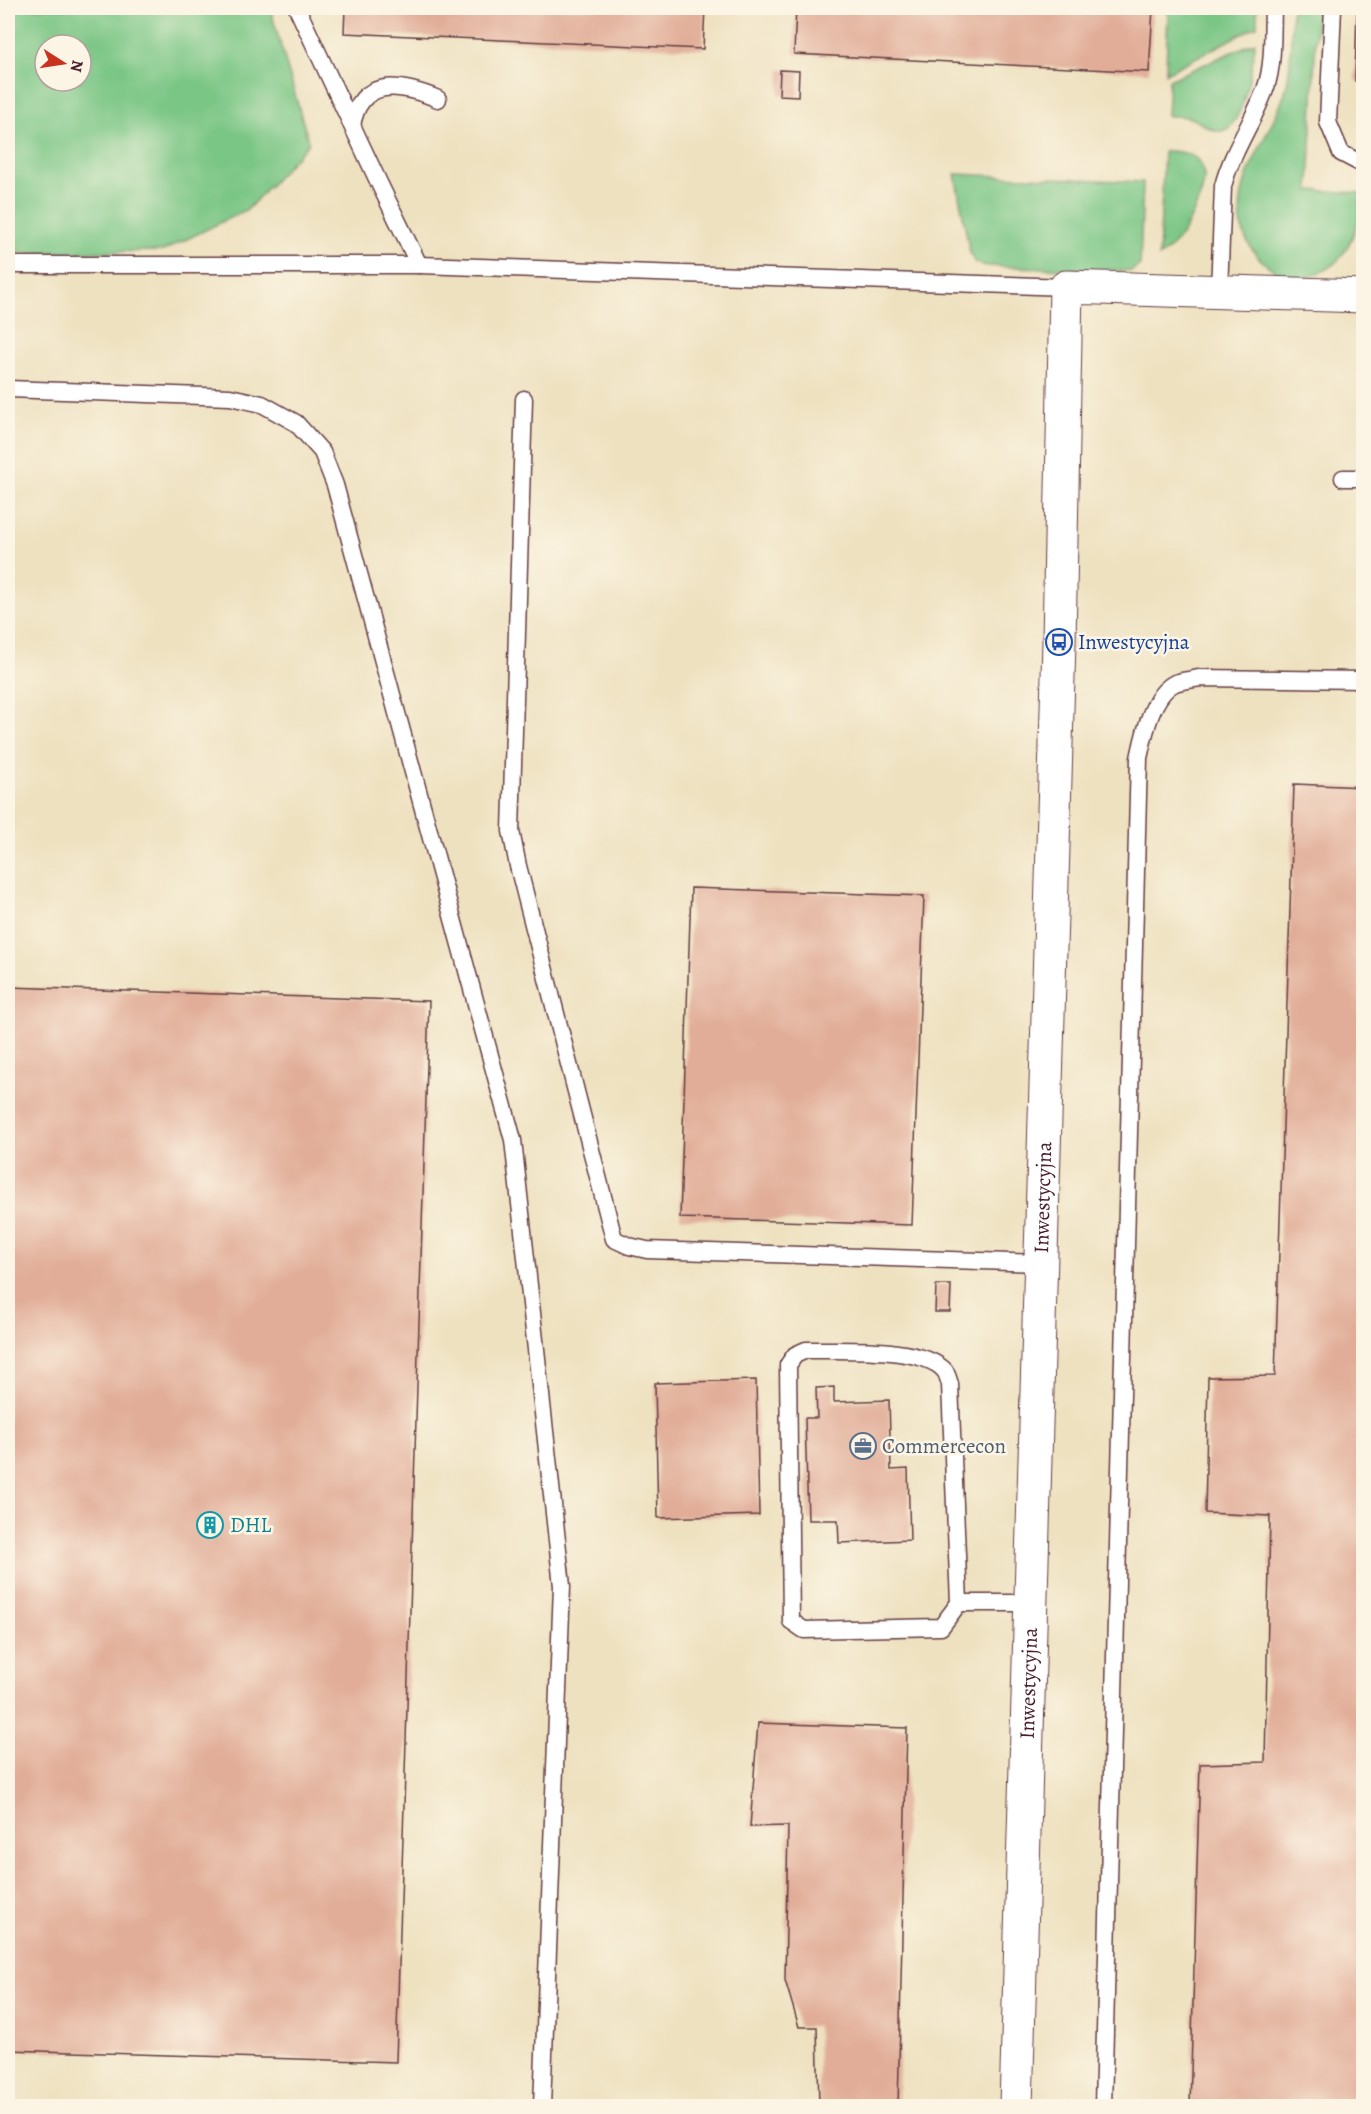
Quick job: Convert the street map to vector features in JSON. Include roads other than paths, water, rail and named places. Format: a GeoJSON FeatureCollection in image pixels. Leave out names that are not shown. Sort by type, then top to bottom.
{"type":"FeatureCollection","features":[{"type":"Feature","properties":{"kind":"street"},"geometry":{"type":"LineString","coordinates":[[1066,287],[1364,296]]}},
{"type":"Feature","properties":{"kind":"street","name":"Inwestycyjna"},"geometry":{"type":"LineString","coordinates":[[1016,2106],[1059,642],[1066,287]]}},
{"type":"Feature","properties":{"kind":"lane"},"geometry":{"type":"LineString","coordinates":[[297,8],[419,265]]}},
{"type":"Feature","properties":{"kind":"lane"},"geometry":{"type":"LineString","coordinates":[[1219,292],[1223,186],[1227,171],[1253,117],[1268,78],[1273,8]]}},
{"type":"Feature","properties":{"kind":"lane"},"geometry":{"type":"LineString","coordinates":[[1333,8],[1328,122],[1341,153],[1364,165]]}},
{"type":"Feature","properties":{"kind":"lane"},"geometry":{"type":"LineString","coordinates":[[352,126],[358,102],[374,89],[401,89],[423,93],[438,99]]}},
{"type":"Feature","properties":{"kind":"lane"},"geometry":{"type":"LineString","coordinates":[[8,265],[419,265],[1066,287]]}},
{"type":"Feature","properties":{"kind":"lane"},"geometry":{"type":"LineString","coordinates":[[8,389],[230,397],[262,404],[296,423],[322,452],[335,485],[513,1140],[562,1586],[542,2106]]}},
{"type":"Feature","properties":{"kind":"lane"},"geometry":{"type":"LineString","coordinates":[[524,399],[511,831],[520,877],[614,1239],[629,1246],[647,1250],[1041,1263]]}},
{"type":"Feature","properties":{"kind":"lane"},"geometry":{"type":"LineString","coordinates":[[1342,478],[1364,478]]}},
{"type":"Feature","properties":{"kind":"lane"},"geometry":{"type":"LineString","coordinates":[[1102,2106],[1139,758],[1144,732],[1151,713],[1162,693],[1175,683],[1199,678],[1364,680]]}},
{"type":"Feature","properties":{"kind":"lane"},"geometry":{"type":"LineString","coordinates":[[806,1350],[906,1353],[926,1358],[945,1371],[950,1384],[958,1603],[941,1627],[804,1630],[790,1621],[788,1365],[795,1355],[806,1350]]}},
{"type":"Feature","properties":{"kind":"lane"},"geometry":{"type":"LineString","coordinates":[[958,1603],[1031,1603]]}},
{"type":"Feature","properties":{"kind":"place","name":"Inwestycyjna"},"geometry":{"type":"Point","coordinates":[1059,642]}},
{"type":"Feature","properties":{"kind":"place","name":"Commercecon"},"geometry":{"type":"Point","coordinates":[863,1446]}},
{"type":"Feature","properties":{"kind":"place","name":"DHL"},"geometry":{"type":"Point","coordinates":[210,1525]}}]}
